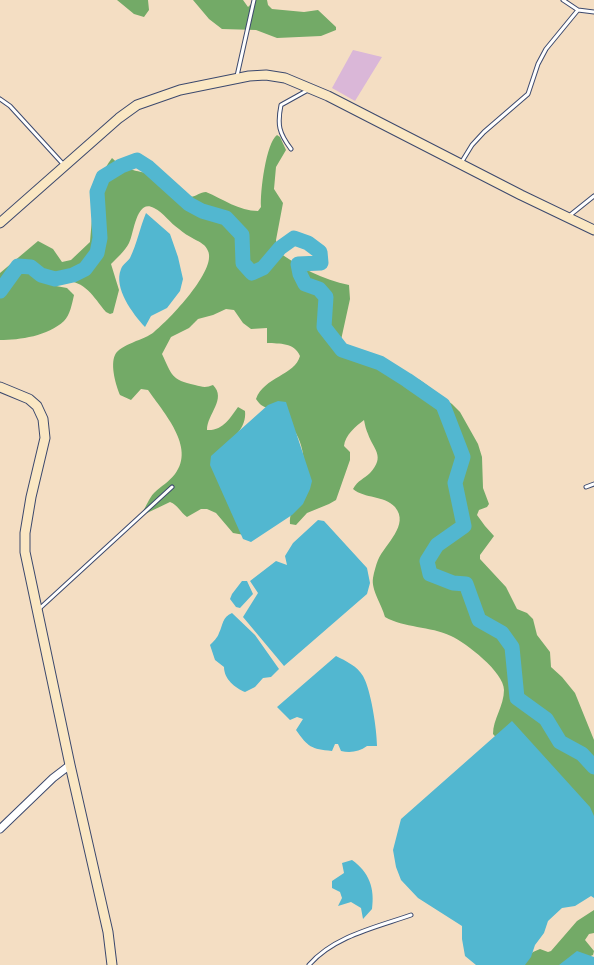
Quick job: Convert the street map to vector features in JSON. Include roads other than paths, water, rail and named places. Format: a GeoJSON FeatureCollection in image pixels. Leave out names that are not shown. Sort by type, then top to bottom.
{"type":"FeatureCollection","features":[{"type":"Feature","properties":{"kind":"main road"},"geometry":{"type":"LineString","coordinates":[[0,224],[119,118],[137,105],[180,90],[236,78],[266,75],[285,78],[310,88],[594,230]]}},
{"type":"Feature","properties":{"kind":"main road"},"geometry":{"type":"LineString","coordinates":[[0,387],[29,399],[37,406],[43,419],[45,438],[25,533],[25,552],[108,932],[112,965]]}},
{"type":"Feature","properties":{"kind":"street"},"geometry":{"type":"LineString","coordinates":[[0,829],[53,778],[70,765]]}},
{"type":"Feature","properties":{"kind":"lane"},"geometry":{"type":"LineString","coordinates":[[236,78],[254,0]]}},
{"type":"Feature","properties":{"kind":"lane"},"geometry":{"type":"LineString","coordinates":[[563,0],[578,10],[594,12]]}},
{"type":"Feature","properties":{"kind":"lane"},"geometry":{"type":"LineString","coordinates":[[460,164],[478,138],[528,94],[538,64],[546,49],[578,10]]}},
{"type":"Feature","properties":{"kind":"lane"},"geometry":{"type":"LineString","coordinates":[[291,149],[280,135],[281,105],[310,88]]}},
{"type":"Feature","properties":{"kind":"lane"},"geometry":{"type":"LineString","coordinates":[[0,99],[10,106],[65,167]]}},
{"type":"Feature","properties":{"kind":"lane"},"geometry":{"type":"LineString","coordinates":[[567,217],[594,196]]}},
{"type":"Feature","properties":{"kind":"lane"},"geometry":{"type":"LineString","coordinates":[[586,487],[594,484]]}},
{"type":"Feature","properties":{"kind":"lane"},"geometry":{"type":"LineString","coordinates":[[38,610],[172,487]]}},
{"type":"Feature","properties":{"kind":"lane"},"geometry":{"type":"LineString","coordinates":[[309,965],[331,946],[347,938],[411,915]]}},
{"type":"Feature","properties":{"kind":"water"},"geometry":{"type":"Polygon","coordinates":[[[146,213],[170,234],[183,279],[180,291],[167,308],[151,316],[145,327],[126,300],[119,276],[122,267],[130,258],[146,213]]]}},
{"type":"Feature","properties":{"kind":"water"},"geometry":{"type":"Polygon","coordinates":[[[278,401],[286,402],[312,481],[303,504],[292,515],[251,542],[243,539],[210,465],[211,456],[268,405],[278,401]]]}},
{"type":"Feature","properties":{"kind":"water"},"geometry":{"type":"Polygon","coordinates":[[[318,520],[324,521],[367,568],[370,583],[367,594],[284,666],[243,617],[258,593],[250,581],[276,561],[287,565],[285,556],[293,543],[318,520]]]}},
{"type":"Feature","properties":{"kind":"water"},"geometry":{"type":"Polygon","coordinates":[[[242,581],[247,581],[253,594],[240,608],[236,607],[230,599],[242,581]]]}},
{"type":"Feature","properties":{"kind":"water"},"geometry":{"type":"Polygon","coordinates":[[[232,613],[255,635],[279,669],[271,677],[263,678],[255,687],[245,692],[228,679],[224,667],[215,660],[210,645],[218,636],[225,619],[232,613]]]}},
{"type":"Feature","properties":{"kind":"water"},"geometry":{"type":"Polygon","coordinates":[[[336,656],[361,672],[363,676],[373,710],[377,746],[367,746],[351,752],[341,751],[338,744],[335,744],[332,751],[315,748],[307,744],[296,730],[303,719],[297,717],[290,720],[277,707],[336,656]]]}},
{"type":"Feature","properties":{"kind":"water"},"geometry":{"type":"Polygon","coordinates":[[[512,721],[590,807],[594,816],[594,898],[591,896],[575,906],[562,908],[548,921],[544,933],[525,965],[476,965],[465,956],[462,926],[418,898],[401,880],[393,850],[401,819],[512,721]]]}},
{"type":"Feature","properties":{"kind":"water"},"geometry":{"type":"Polygon","coordinates":[[[352,860],[367,875],[373,894],[372,909],[363,919],[361,908],[351,902],[338,906],[342,898],[340,892],[332,888],[332,881],[344,873],[342,863],[352,860]]]}},
{"type":"Feature","properties":{"kind":"water"},"geometry":{"type":"Polygon","coordinates":[[[577,951],[594,957],[594,965],[559,965],[577,951]]]}},
{"type":"Feature","properties":{"kind":"waterway"},"geometry":{"type":"LineString","coordinates":[[0,291],[18,266],[31,267],[41,275],[55,279],[73,275],[85,269],[97,253],[100,238],[97,192],[103,177],[137,160],[189,204],[202,211],[226,218],[242,235],[243,263],[252,273],[263,268],[280,248],[294,238],[308,243],[320,252],[321,263],[298,264],[305,284],[319,289],[326,297],[324,327],[342,350],[380,363],[443,405],[463,457],[455,483],[464,526],[437,545],[427,561],[430,574],[453,583],[466,584],[479,620],[502,633],[512,647],[517,698],[546,719],[560,742],[582,754],[594,767]]}}]}
